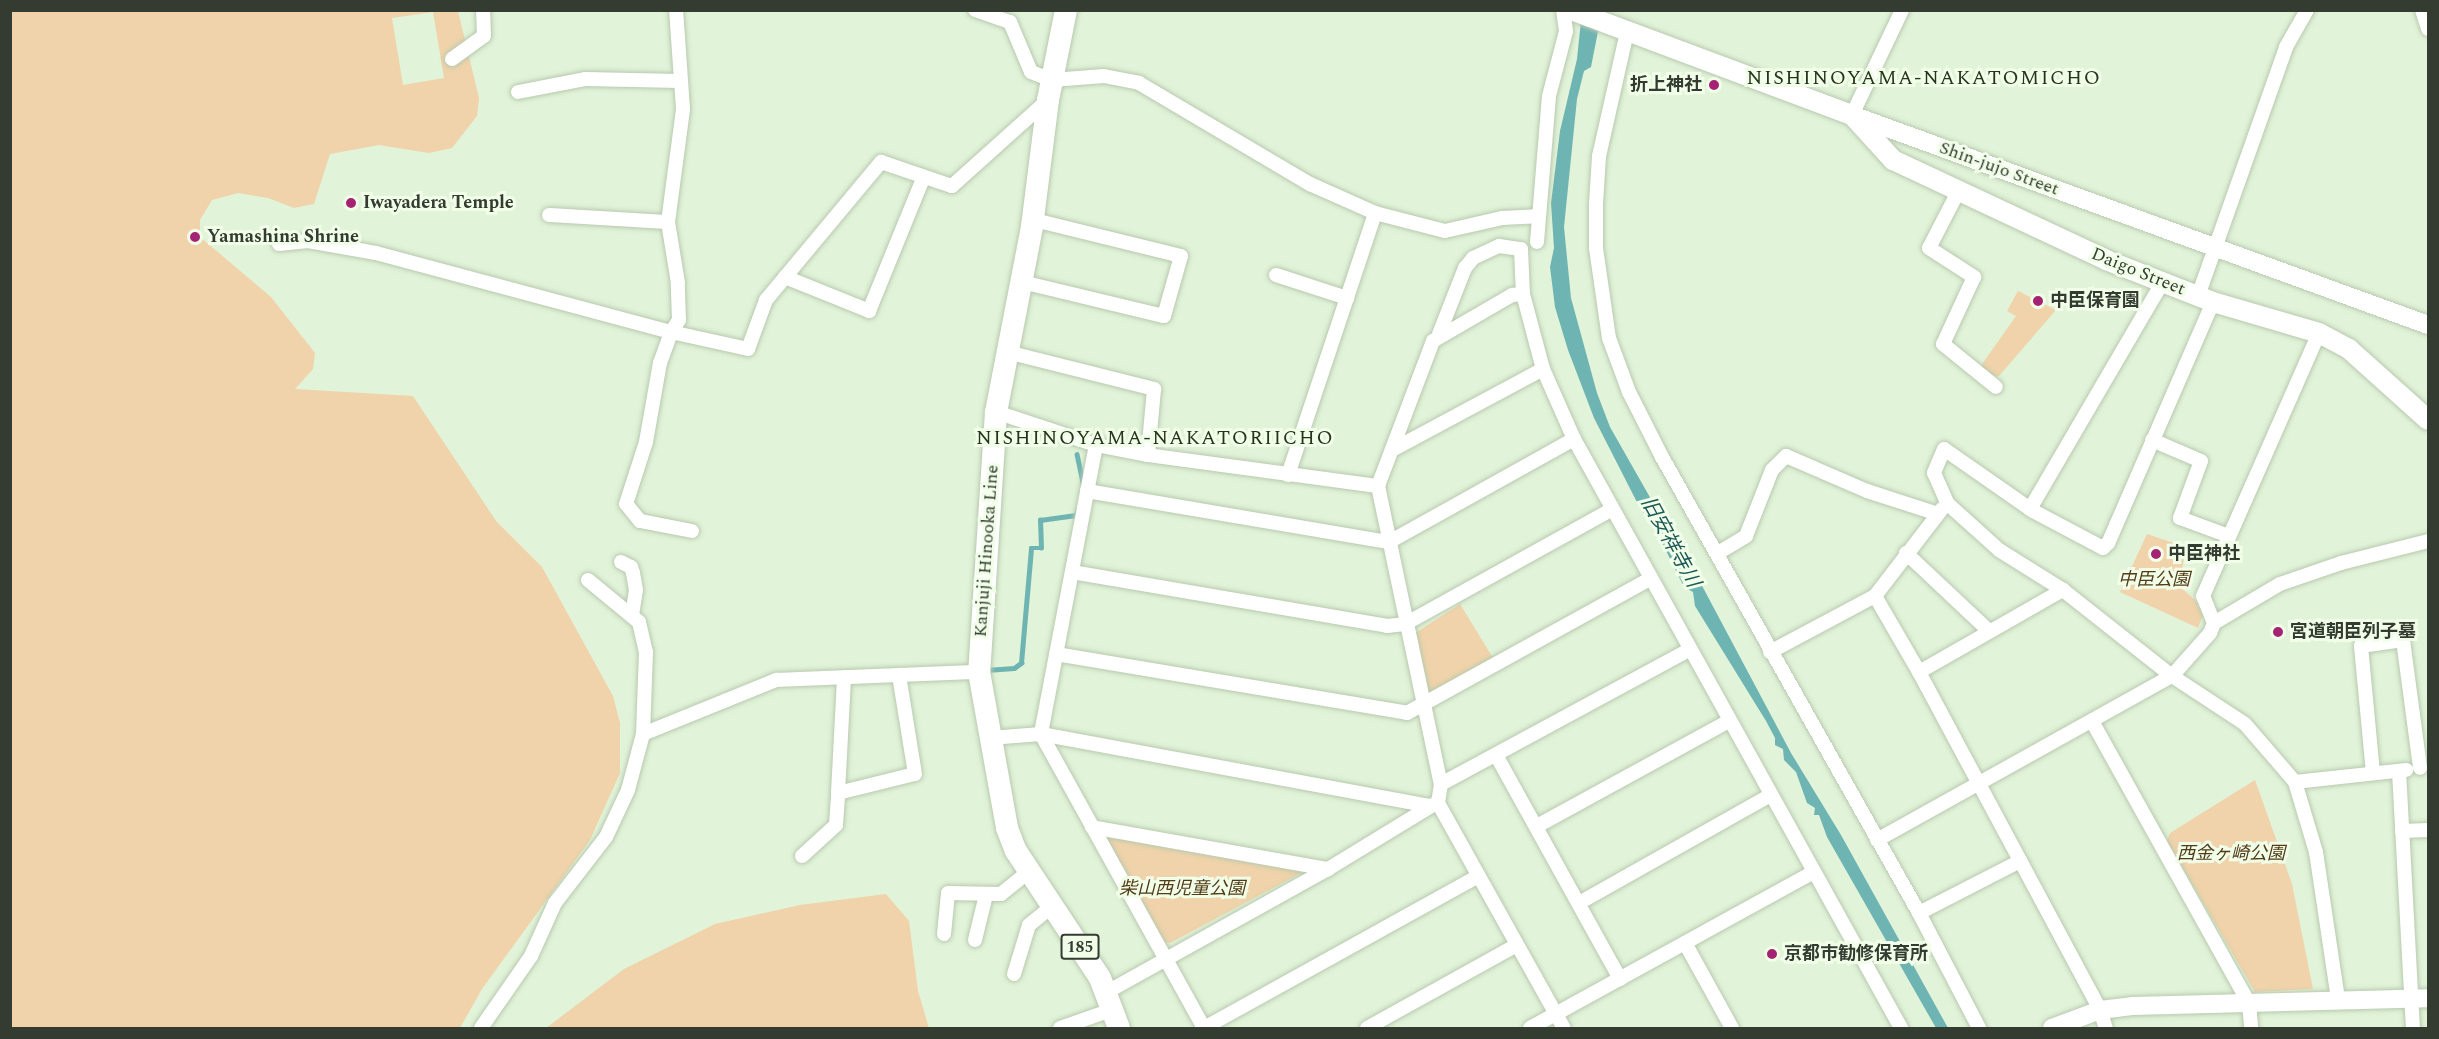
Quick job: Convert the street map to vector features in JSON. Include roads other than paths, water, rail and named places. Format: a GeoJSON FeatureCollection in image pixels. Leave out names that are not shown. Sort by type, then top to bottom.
{"type":"FeatureCollection","features":[{"type":"Feature","properties":{"kind":"main road","name":"Kanjuji Hinooka Line"},"geometry":{"type":"LineString","coordinates":[[1066,10],[1050,90],[1034,220],[996,412],[979,672],[1007,828],[1027,873],[1051,907],[1112,1010]]}},
{"type":"Feature","properties":{"kind":"main road","name":"Shin-jujo Street"},"geometry":{"type":"LineString","coordinates":[[1571,11],[1852,115]]}},
{"type":"Feature","properties":{"kind":"main road","name":"Daigo Street"},"geometry":{"type":"LineString","coordinates":[[1852,115],[1884,153],[1958,192],[2162,284],[2319,333],[2349,349],[2428,420]]}},
{"type":"Feature","properties":{"kind":"street"},"geometry":{"type":"LineString","coordinates":[[452,59],[484,36],[483,10]]}},
{"type":"Feature","properties":{"kind":"street"},"geometry":{"type":"LineString","coordinates":[[676,10],[683,109],[668,222],[679,302],[679,320],[671,332],[660,363],[646,442],[626,504],[640,521],[692,531]]}},
{"type":"Feature","properties":{"kind":"street"},"geometry":{"type":"LineString","coordinates":[[975,10],[1010,21],[1030,72],[1050,90]]}},
{"type":"Feature","properties":{"kind":"street"},"geometry":{"type":"LineString","coordinates":[[1537,242],[1537,216],[1550,96],[1566,31],[1563,10]]}},
{"type":"Feature","properties":{"kind":"street"},"geometry":{"type":"LineString","coordinates":[[1852,115],[1902,10]]}},
{"type":"Feature","properties":{"kind":"street"},"geometry":{"type":"LineString","coordinates":[[2307,10],[2286,47],[2216,249],[2205,299],[2152,440],[2108,543],[2103,548],[2030,509],[1944,449],[1934,473],[1948,504],[1999,550],[2062,590],[2172,676],[2245,724],[2295,782],[2316,852],[2338,1000]]}},
{"type":"Feature","properties":{"kind":"street"},"geometry":{"type":"LineString","coordinates":[[2422,10],[2428,29]]}},
{"type":"Feature","properties":{"kind":"street"},"geometry":{"type":"LineString","coordinates":[[1618,28],[1599,156],[1596,204],[1596,248],[1609,338],[1629,392],[1770,652],[1919,913],[1979,1029]]}},
{"type":"Feature","properties":{"kind":"street"},"geometry":{"type":"LineString","coordinates":[[279,244],[308,241],[376,253],[671,332],[748,349],[766,300],[881,162],[923,179],[952,186],[1050,90],[1104,76],[1138,84],[1310,184],[1375,213],[1445,231],[1502,218],[1537,216]]}},
{"type":"Feature","properties":{"kind":"street"},"geometry":{"type":"LineString","coordinates":[[518,92],[585,79],[680,81]]}},
{"type":"Feature","properties":{"kind":"street","name":"Shin-jujo Street"},"geometry":{"type":"LineString","coordinates":[[1852,115],[2428,325]]}},
{"type":"Feature","properties":{"kind":"street"},"geometry":{"type":"LineString","coordinates":[[785,277],[869,310],[923,179]]}},
{"type":"Feature","properties":{"kind":"street"},"geometry":{"type":"LineString","coordinates":[[1958,192],[1929,248],[1974,277],[1943,345],[1996,387]]}},
{"type":"Feature","properties":{"kind":"street"},"geometry":{"type":"LineString","coordinates":[[1288,475],[1375,213]]}},
{"type":"Feature","properties":{"kind":"street"},"geometry":{"type":"LineString","coordinates":[[549,215],[668,222]]}},
{"type":"Feature","properties":{"kind":"street"},"geometry":{"type":"LineString","coordinates":[[1022,282],[1164,316],[1181,256],[1034,220]]}},
{"type":"Feature","properties":{"kind":"street"},"geometry":{"type":"LineString","coordinates":[[1440,334],[1465,268],[1484,250],[1508,245],[1521,249],[1523,294],[1543,369],[1574,440],[1901,1029]]}},
{"type":"Feature","properties":{"kind":"street"},"geometry":{"type":"LineString","coordinates":[[1276,274],[1347,298]]}},
{"type":"Feature","properties":{"kind":"street"},"geometry":{"type":"LineString","coordinates":[[2030,509],[2162,284]]}},
{"type":"Feature","properties":{"kind":"street"},"geometry":{"type":"LineString","coordinates":[[1060,1029],[1112,1010],[1163,957],[1328,869],[1434,804],[1441,783],[1422,708],[1378,486],[1433,341],[1440,334],[1512,295],[1523,294]]}},
{"type":"Feature","properties":{"kind":"street"},"geometry":{"type":"LineString","coordinates":[[2214,622],[2204,596],[2319,333]]}},
{"type":"Feature","properties":{"kind":"street"},"geometry":{"type":"LineString","coordinates":[[1007,352],[1154,389],[1148,455]]}},
{"type":"Feature","properties":{"kind":"street"},"geometry":{"type":"LineString","coordinates":[[1392,450],[1543,369]]}},
{"type":"Feature","properties":{"kind":"street"},"geometry":{"type":"LineString","coordinates":[[996,412],[1096,445],[1148,455],[1378,486]]}},
{"type":"Feature","properties":{"kind":"street"},"geometry":{"type":"LineString","coordinates":[[1087,491],[1389,542],[1574,440]]}},
{"type":"Feature","properties":{"kind":"street"},"geometry":{"type":"LineString","coordinates":[[2152,440],[2201,461],[2180,518],[2229,536]]}},
{"type":"Feature","properties":{"kind":"street"},"geometry":{"type":"LineString","coordinates":[[1096,445],[1041,734],[1204,1028],[1478,876]]}},
{"type":"Feature","properties":{"kind":"street"},"geometry":{"type":"LineString","coordinates":[[1718,554],[1746,536],[1772,470],[1786,456],[1935,513]]}},
{"type":"Feature","properties":{"kind":"street"},"geometry":{"type":"LineString","coordinates":[[1770,652],[1875,596],[1935,513],[1948,504]]}},
{"type":"Feature","properties":{"kind":"street"},"geometry":{"type":"LineString","coordinates":[[1072,572],[1387,626],[1405,624],[1611,510]]}},
{"type":"Feature","properties":{"kind":"street"},"geometry":{"type":"LineString","coordinates":[[1877,840],[2093,723],[2172,676],[2210,633],[2214,622],[2280,584],[2341,563],[2428,541]]}},
{"type":"Feature","properties":{"kind":"street"},"geometry":{"type":"LineString","coordinates":[[1906,553],[1989,632]]}},
{"type":"Feature","properties":{"kind":"street"},"geometry":{"type":"LineString","coordinates":[[621,562],[632,567],[636,590],[632,614]]}},
{"type":"Feature","properties":{"kind":"street"},"geometry":{"type":"LineString","coordinates":[[1056,654],[1407,713],[1422,708],[1650,579]]}},
{"type":"Feature","properties":{"kind":"street"},"geometry":{"type":"LineString","coordinates":[[480,1029],[531,956],[555,903],[606,837],[628,790],[644,734],[646,652],[639,622],[588,580]]}},
{"type":"Feature","properties":{"kind":"street"},"geometry":{"type":"LineString","coordinates":[[1919,672],[2062,590]]}},
{"type":"Feature","properties":{"kind":"street"},"geometry":{"type":"LineString","coordinates":[[1875,596],[1919,672],[2100,1010],[2106,1029]]}},
{"type":"Feature","properties":{"kind":"street"},"geometry":{"type":"LineString","coordinates":[[2295,782],[2373,774],[2424,768],[2403,640],[2361,646],[2373,774]]}},
{"type":"Feature","properties":{"kind":"street"},"geometry":{"type":"LineString","coordinates":[[1441,783],[1689,650]]}},
{"type":"Feature","properties":{"kind":"street"},"geometry":{"type":"LineString","coordinates":[[644,734],[776,680],[979,672]]}},
{"type":"Feature","properties":{"kind":"street"},"geometry":{"type":"LineString","coordinates":[[838,793],[915,774],[899,675]]}},
{"type":"Feature","properties":{"kind":"street"},"geometry":{"type":"LineString","coordinates":[[802,856],[836,825],[844,676]]}},
{"type":"Feature","properties":{"kind":"street"},"geometry":{"type":"LineString","coordinates":[[1538,826],[1729,721]]}},
{"type":"Feature","properties":{"kind":"street"},"geometry":{"type":"LineString","coordinates":[[2093,723],[2249,1003],[2251,1029]]}},
{"type":"Feature","properties":{"kind":"street"},"geometry":{"type":"LineString","coordinates":[[990,738],[1041,734],[1434,804],[1478,876],[1563,1029]]}},
{"type":"Feature","properties":{"kind":"street"},"geometry":{"type":"LineString","coordinates":[[1496,754],[1538,826],[1620,979]]}},
{"type":"Feature","properties":{"kind":"street"},"geometry":{"type":"LineString","coordinates":[[2399,771],[2402,831],[2420,998],[2413,1029]]}},
{"type":"Feature","properties":{"kind":"street"},"geometry":{"type":"LineString","coordinates":[[1579,903],[1771,795]]}},
{"type":"Feature","properties":{"kind":"street"},"geometry":{"type":"LineString","coordinates":[[1092,827],[1328,869]]}},
{"type":"Feature","properties":{"kind":"street"},"geometry":{"type":"LineString","coordinates":[[2402,831],[2428,830]]}},
{"type":"Feature","properties":{"kind":"street"},"geometry":{"type":"LineString","coordinates":[[1919,913],[2020,861]]}},
{"type":"Feature","properties":{"kind":"street"},"geometry":{"type":"LineString","coordinates":[[1530,1029],[1814,872]]}},
{"type":"Feature","properties":{"kind":"street"},"geometry":{"type":"LineString","coordinates":[[944,934],[948,893],[986,896],[1001,894],[1027,873]]}},
{"type":"Feature","properties":{"kind":"street"},"geometry":{"type":"LineString","coordinates":[[975,940],[986,896]]}},
{"type":"Feature","properties":{"kind":"street"},"geometry":{"type":"LineString","coordinates":[[1014,974],[1029,925],[1051,907]]}},
{"type":"Feature","properties":{"kind":"street"},"geometry":{"type":"LineString","coordinates":[[1685,943],[1731,1029]]}},
{"type":"Feature","properties":{"kind":"street"},"geometry":{"type":"LineString","coordinates":[[1367,1029],[1517,945]]}},
{"type":"Feature","properties":{"kind":"street"},"geometry":{"type":"LineString","coordinates":[[2052,1029],[2100,1010],[2420,998]]}},
{"type":"Feature","properties":{"kind":"water","name":"旧安祥寺川"},"geometry":{"type":"Polygon","coordinates":[[[1582,11],[1602,11],[1591,67],[1584,71],[1577,99],[1564,227],[1571,298],[1597,393],[1610,427],[1660,515],[1660,522],[1665,523],[1700,582],[1791,753],[1841,835],[1948,1028],[1936,1028],[1827,837],[1819,815],[1814,815],[1815,808],[1807,803],[1796,772],[1784,760],[1783,749],[1775,745],[1775,738],[1766,721],[1695,606],[1693,592],[1684,587],[1648,514],[1642,512],[1594,418],[1568,350],[1555,307],[1550,267],[1554,248],[1551,203],[1560,131],[1577,59],[1582,11]]]}},
{"type":"Feature","properties":{"kind":"waterway"},"geometry":{"type":"LineString","coordinates":[[1077,454],[1083,483]]}},
{"type":"Feature","properties":{"kind":"waterway"},"geometry":{"type":"LineString","coordinates":[[986,670],[1014,668],[1021,663],[1031,548],[1041,548],[1040,520],[1076,515],[1078,509]]}},
{"type":"Feature","properties":{"kind":"place","name":"折上神社"},"geometry":{"type":"Point","coordinates":[1714,85]}},
{"type":"Feature","properties":{"kind":"place","name":"Iwayadera Temple"},"geometry":{"type":"Point","coordinates":[351,203]}},
{"type":"Feature","properties":{"kind":"place","name":"Yamashina Shrine"},"geometry":{"type":"Point","coordinates":[195,237]}},
{"type":"Feature","properties":{"kind":"place","name":"中臣保育園"},"geometry":{"type":"Point","coordinates":[2038,301]}},
{"type":"Feature","properties":{"kind":"place","name":"中臣神社"},"geometry":{"type":"Point","coordinates":[2156,554]}},
{"type":"Feature","properties":{"kind":"place","name":"宮道朝臣列子墓"},"geometry":{"type":"Point","coordinates":[2278,632]}},
{"type":"Feature","properties":{"kind":"place","name":"京都市勧修保育所"},"geometry":{"type":"Point","coordinates":[1772,954]}},
{"type":"Feature","properties":{"kind":"district","name":"NISHINOYAMA-NAKATOMICHO"},"geometry":{"type":"Point","coordinates":[1924,78]}},
{"type":"Feature","properties":{"kind":"district","name":"NISHINOYAMA-NAKATORIICHO"},"geometry":{"type":"Point","coordinates":[1155,438]}},
{"type":"Feature","properties":{"kind":"park label","name":"中臣公園"},"geometry":{"type":"Point","coordinates":[2154,580]}},
{"type":"Feature","properties":{"kind":"park label","name":"西金ヶ崎公園"},"geometry":{"type":"Point","coordinates":[2231,854]}},
{"type":"Feature","properties":{"kind":"park label","name":"柴山西児童公園"},"geometry":{"type":"Point","coordinates":[1182,889]}}]}
